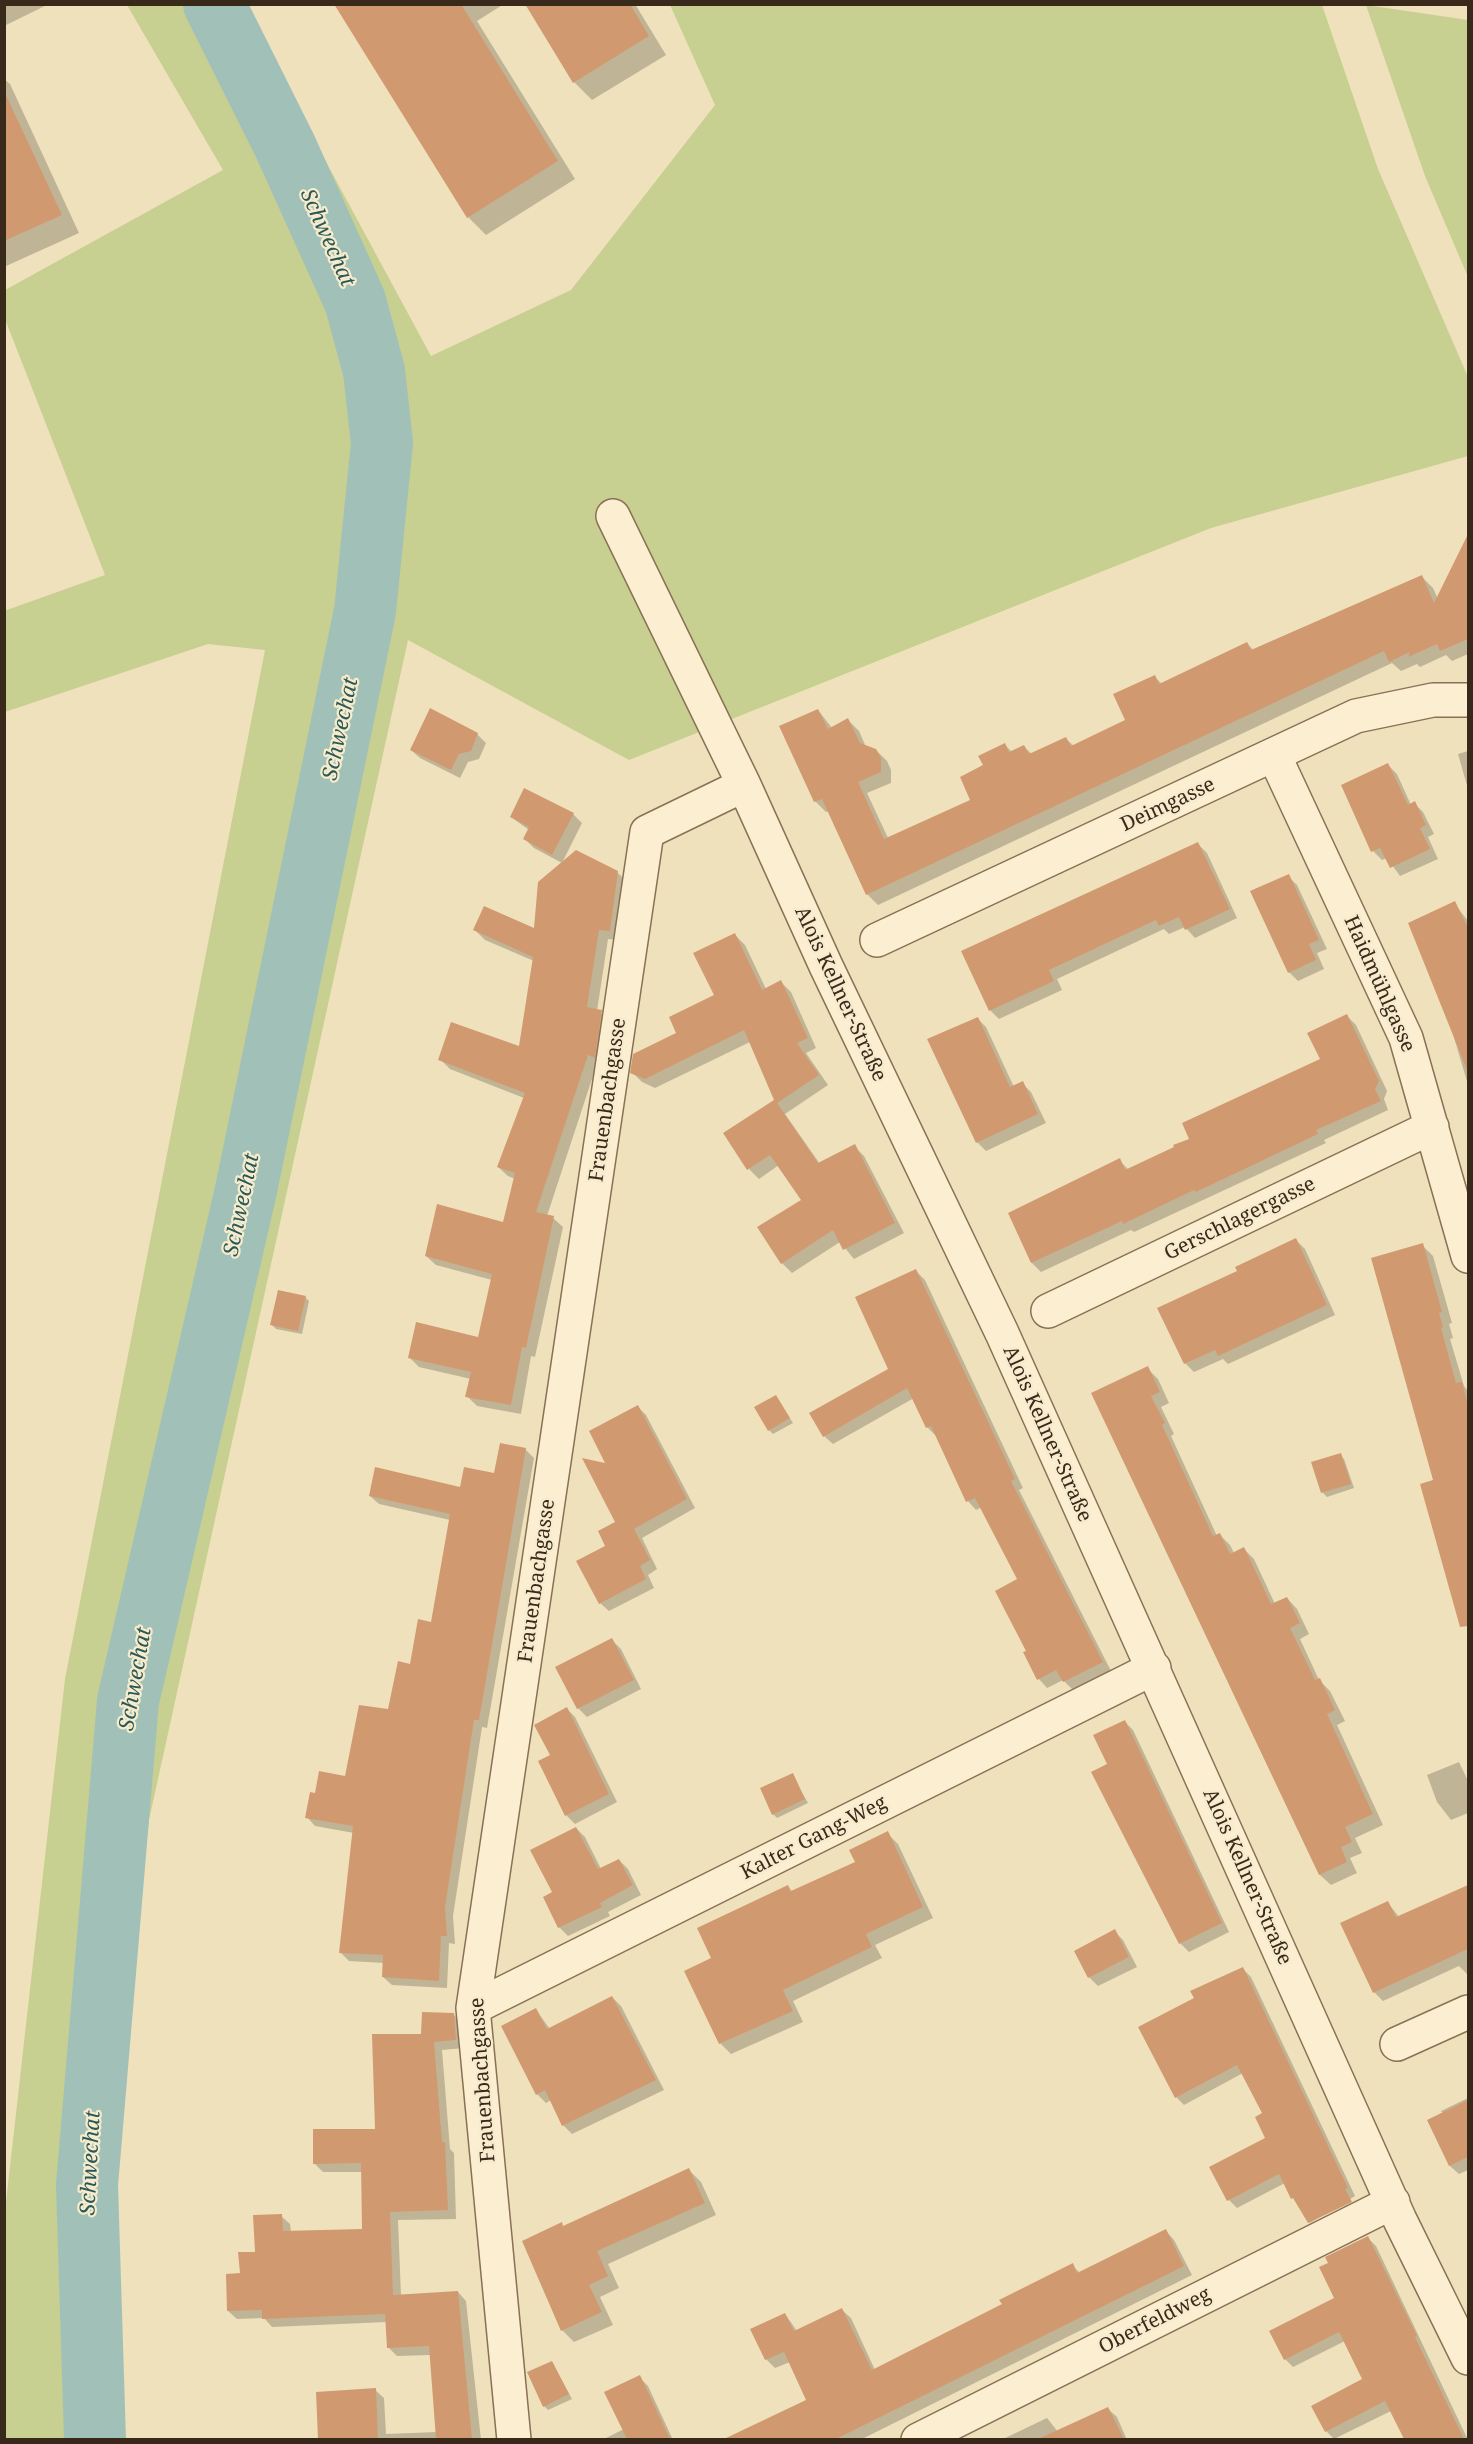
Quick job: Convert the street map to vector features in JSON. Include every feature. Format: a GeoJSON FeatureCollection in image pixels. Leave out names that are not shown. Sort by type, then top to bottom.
{"type":"FeatureCollection","features":[{"type":"Feature","properties":{"kind":"street","name":"Alois Kellner-Straße"},"geometry":{"type":"LineString","coordinates":[[613,516],[744,785],[826,966],[1002,1333],[1392,2202],[1468,2358]]}},
{"type":"Feature","properties":{"kind":"street","name":"Deimgasse"},"geometry":{"type":"LineString","coordinates":[[877,940],[1356,716],[1433,700],[1468,700]]}},
{"type":"Feature","properties":{"kind":"street","name":"Haidmühlgasse"},"geometry":{"type":"LineString","coordinates":[[1274,755],[1406,1038],[1468,1256]]}},
{"type":"Feature","properties":{"kind":"street","name":"Frauenbachgasse"},"geometry":{"type":"LineString","coordinates":[[514,2439],[474,2008],[647,832],[744,785]]}},
{"type":"Feature","properties":{"kind":"street","name":"Gerschlagergasse"},"geometry":{"type":"LineString","coordinates":[[1048,1311],[1432,1127]]}},
{"type":"Feature","properties":{"kind":"street","name":"Kalter Gang-Weg"},"geometry":{"type":"LineString","coordinates":[[474,2008],[1154,1668]]}},
{"type":"Feature","properties":{"kind":"street"},"geometry":{"type":"LineString","coordinates":[[1397,2044],[1468,2012]]}},
{"type":"Feature","properties":{"kind":"street","name":"Oberfeldweg"},"geometry":{"type":"LineString","coordinates":[[918,2439],[1392,2202]]}},
{"type":"Feature","properties":{"kind":"green space"},"geometry":{"type":"Polygon","coordinates":[[[127,5],[206,5],[305,123],[431,356],[571,290],[715,105],[670,5],[1322,5],[1378,169],[1468,377],[1468,456],[1211,528],[629,760],[408,640],[149,1820],[110,2109],[112,2332],[123,2439],[5,2439],[5,2211],[65,1679],[265,650],[208,644],[5,712],[4,611],[105,575],[5,319],[5,290],[223,170],[127,5]]]}},
{"type":"Feature","properties":{"kind":"green space"},"geometry":{"type":"Polygon","coordinates":[[[1366,5],[1468,20],[1468,277],[1425,176],[1366,5]]]}},
{"type":"Feature","properties":{"kind":"building"},"geometry":{"type":"Polygon","coordinates":[[[334,4],[461,4],[558,161],[467,218],[334,4]]]}},
{"type":"Feature","properties":{"kind":"building"},"geometry":{"type":"Polygon","coordinates":[[[525,4],[630,4],[649,36],[573,83],[525,4]]]}},
{"type":"Feature","properties":{"kind":"building"},"geometry":{"type":"Polygon","coordinates":[[[4,91],[62,215],[4,241],[4,91]]]}},
{"type":"Feature","properties":{"kind":"building"},"geometry":{"type":"Polygon","coordinates":[[[1468,534],[1468,639],[1440,651],[1437,644],[1408,657],[1410,652],[1389,662],[1384,651],[866,895],[822,799],[814,802],[779,726],[818,709],[828,729],[848,718],[860,743],[876,749],[881,758],[881,772],[858,782],[884,839],[970,800],[960,777],[983,765],[978,756],[1005,743],[1009,752],[1024,745],[1029,754],[1066,737],[1071,746],[1125,720],[1113,694],[1155,675],[1159,684],[1247,642],[1251,650],[1422,575],[1434,603],[1468,534]]]}},
{"type":"Feature","properties":{"kind":"building"},"geometry":{"type":"Polygon","coordinates":[[[430,708],[478,733],[471,751],[459,754],[451,770],[410,750],[430,708]]]}},
{"type":"Feature","properties":{"kind":"building"},"geometry":{"type":"Polygon","coordinates":[[[1388,763],[1408,805],[1415,801],[1426,825],[1420,828],[1430,849],[1390,868],[1380,848],[1371,852],[1341,785],[1388,763]]]}},
{"type":"Feature","properties":{"kind":"building"},"geometry":{"type":"Polygon","coordinates":[[[524,788],[574,813],[552,855],[523,839],[529,827],[510,817],[524,788]]]}},
{"type":"Feature","properties":{"kind":"building"},"geometry":{"type":"Polygon","coordinates":[[[1198,842],[1230,909],[1185,930],[1179,917],[1159,926],[1156,920],[1049,970],[1054,981],[989,1011],[961,951],[1198,842]]]}},
{"type":"Feature","properties":{"kind":"building"},"geometry":{"type":"Polygon","coordinates":[[[576,850],[618,871],[610,931],[599,930],[587,1007],[602,1010],[595,1058],[588,1055],[536,1212],[554,1216],[526,1348],[522,1347],[511,1405],[465,1397],[471,1372],[408,1358],[416,1322],[478,1337],[492,1274],[425,1256],[437,1204],[503,1222],[515,1173],[497,1167],[525,1093],[438,1060],[451,1022],[519,1046],[533,957],[473,930],[484,906],[534,928],[538,882],[576,850]]]}},
{"type":"Feature","properties":{"kind":"building"},"geometry":{"type":"Polygon","coordinates":[[[1289,874],[1319,940],[1309,944],[1316,960],[1288,973],[1250,891],[1289,874]]]}},
{"type":"Feature","properties":{"kind":"building"},"geometry":{"type":"Polygon","coordinates":[[[1455,901],[1468,928],[1467,1070],[1408,923],[1455,901]]]}},
{"type":"Feature","properties":{"kind":"building"},"geometry":{"type":"Polygon","coordinates":[[[735,933],[762,990],[781,980],[808,1038],[797,1043],[819,1075],[777,1103],[818,1163],[855,1144],[895,1223],[843,1250],[833,1230],[781,1264],[757,1227],[801,1200],[770,1155],[747,1170],[723,1133],[774,1100],[744,1030],[645,1079],[630,1073],[633,1054],[676,1033],[669,1017],[714,995],[693,953],[735,933]]]}},
{"type":"Feature","properties":{"kind":"building"},"geometry":{"type":"Polygon","coordinates":[[[1347,1014],[1379,1081],[1375,1089],[1381,1101],[1316,1130],[1318,1134],[1196,1192],[1194,1190],[1123,1224],[1122,1221],[1031,1263],[1008,1213],[1120,1158],[1125,1170],[1189,1139],[1182,1123],[1320,1059],[1307,1033],[1347,1014]]]}},
{"type":"Feature","properties":{"kind":"building"},"geometry":{"type":"Polygon","coordinates":[[[978,1017],[1010,1087],[1023,1081],[1038,1114],[976,1143],[927,1039],[978,1017]]]}},
{"type":"Feature","properties":{"kind":"building"},"geometry":{"type":"Polygon","coordinates":[[[1296,1238],[1327,1305],[1218,1356],[1215,1350],[1184,1364],[1157,1308],[1237,1271],[1235,1267],[1296,1238]]]}},
{"type":"Feature","properties":{"kind":"building"},"geometry":{"type":"Polygon","coordinates":[[[1423,1243],[1442,1312],[1439,1313],[1443,1327],[1441,1328],[1456,1383],[1462,1382],[1468,1406],[1468,1626],[1460,1627],[1420,1484],[1433,1480],[1371,1258],[1423,1243]]]}},
{"type":"Feature","properties":{"kind":"building"},"geometry":{"type":"Polygon","coordinates":[[[916,1269],[1015,1479],[1011,1481],[1103,1662],[1063,1682],[1056,1670],[1037,1680],[1023,1652],[1026,1651],[995,1591],[1017,1579],[975,1498],[966,1502],[931,1426],[926,1428],[907,1388],[823,1437],[809,1413],[888,1369],[855,1297],[916,1269]]]}},
{"type":"Feature","properties":{"kind":"building"},"geometry":{"type":"Polygon","coordinates":[[[278,1290],[306,1296],[298,1331],[270,1325],[278,1290]]]}},
{"type":"Feature","properties":{"kind":"building"},"geometry":{"type":"Polygon","coordinates":[[[1148,1366],[1160,1392],[1151,1396],[1165,1423],[1162,1425],[1213,1536],[1220,1533],[1230,1554],[1244,1547],[1271,1604],[1287,1597],[1300,1623],[1290,1628],[1315,1680],[1320,1678],[1335,1710],[1327,1714],[1373,1814],[1345,1827],[1352,1842],[1341,1847],[1347,1862],[1319,1875],[1091,1393],[1148,1366]]]}},
{"type":"Feature","properties":{"kind":"building"},"geometry":{"type":"Polygon","coordinates":[[[776,1395],[790,1418],[768,1431],[754,1407],[776,1395]]]}},
{"type":"Feature","properties":{"kind":"building"},"geometry":{"type":"Polygon","coordinates":[[[638,1405],[687,1499],[634,1529],[650,1560],[640,1566],[646,1579],[599,1604],[576,1561],[605,1546],[598,1531],[615,1522],[582,1458],[605,1463],[589,1431],[638,1405]]]}},
{"type":"Feature","properties":{"kind":"building"},"geometry":{"type":"Polygon","coordinates":[[[500,1443],[526,1448],[479,1720],[474,1720],[445,1907],[447,1936],[441,1936],[439,1981],[382,1977],[383,1955],[339,1953],[353,1826],[305,1818],[310,1792],[315,1793],[319,1771],[345,1776],[359,1705],[388,1709],[398,1661],[410,1664],[418,1619],[431,1622],[450,1514],[369,1496],[375,1467],[460,1487],[464,1467],[494,1473],[500,1443]]]}},
{"type":"Feature","properties":{"kind":"building"},"geometry":{"type":"Polygon","coordinates":[[[1341,1453],[1351,1484],[1321,1493],[1311,1462],[1341,1453]]]}},
{"type":"Feature","properties":{"kind":"building"},"geometry":{"type":"Polygon","coordinates":[[[612,1638],[634,1680],[577,1709],[555,1667],[612,1638]]]}},
{"type":"Feature","properties":{"kind":"building"},"geometry":{"type":"Polygon","coordinates":[[[567,1707],[609,1794],[565,1816],[538,1761],[550,1755],[534,1725],[567,1707]]]}},
{"type":"Feature","properties":{"kind":"building"},"geometry":{"type":"Polygon","coordinates":[[[1125,1720],[1222,1923],[1179,1944],[1091,1772],[1107,1764],[1093,1735],[1125,1720]]]}},
{"type":"Feature","properties":{"kind":"building"},"geometry":{"type":"Polygon","coordinates":[[[793,1773],[805,1799],[772,1815],[760,1788],[793,1773]]]}},
{"type":"Feature","properties":{"kind":"building"},"geometry":{"type":"Polygon","coordinates":[[[576,1827],[598,1869],[619,1859],[633,1885],[600,1903],[602,1907],[558,1928],[543,1897],[552,1892],[530,1850],[576,1827]]]}},
{"type":"Feature","properties":{"kind":"building"},"geometry":{"type":"Polygon","coordinates":[[[888,1831],[923,1907],[866,1934],[872,1947],[783,1990],[793,2011],[719,2044],[684,1971],[711,1958],[697,1928],[788,1885],[791,1891],[855,1862],[849,1850],[888,1831]]]}},
{"type":"Feature","properties":{"kind":"building"},"geometry":{"type":"Polygon","coordinates":[[[1468,1885],[1468,1949],[1373,1993],[1340,1923],[1388,1901],[1396,1917],[1468,1885]]]}},
{"type":"Feature","properties":{"kind":"building"},"geometry":{"type":"Polygon","coordinates":[[[1115,1929],[1129,1957],[1088,1978],[1074,1951],[1115,1929]]]}},
{"type":"Feature","properties":{"kind":"building"},"geometry":{"type":"Polygon","coordinates":[[[1243,1967],[1348,2188],[1345,2189],[1352,2202],[1308,2223],[1293,2198],[1291,2199],[1279,2174],[1227,2201],[1209,2167],[1265,2138],[1255,2117],[1262,2113],[1237,2065],[1175,2098],[1138,2027],[1194,1998],[1190,1991],[1243,1967]]]}},
{"type":"Feature","properties":{"kind":"building"},"geometry":{"type":"Polygon","coordinates":[[[612,1996],[656,2080],[562,2126],[545,2090],[536,2095],[501,2026],[536,2008],[547,2029],[612,1996]]]}},
{"type":"Feature","properties":{"kind":"building"},"geometry":{"type":"Polygon","coordinates":[[[422,2012],[454,2013],[456,2040],[434,2042],[442,2142],[445,2142],[448,2210],[390,2212],[393,2295],[458,2291],[472,2439],[436,2439],[429,2346],[387,2348],[385,2314],[262,2319],[262,2310],[227,2311],[226,2274],[240,2273],[238,2252],[255,2252],[253,2215],[282,2214],[283,2231],[362,2229],[361,2163],[313,2164],[313,2129],[375,2129],[372,2034],[421,2034],[422,2012]]]}},
{"type":"Feature","properties":{"kind":"building"},"geometry":{"type":"Polygon","coordinates":[[[1468,2100],[1468,2157],[1449,2166],[1427,2120],[1468,2100]]]}},
{"type":"Feature","properties":{"kind":"building"},"geometry":{"type":"Polygon","coordinates":[[[689,2168],[705,2203],[597,2251],[608,2276],[589,2285],[602,2312],[561,2331],[522,2241],[562,2222],[563,2226],[689,2168]]]}},
{"type":"Feature","properties":{"kind":"building"},"geometry":{"type":"Polygon","coordinates":[[[1166,2229],[1184,2266],[836,2439],[724,2439],[806,2400],[784,2352],[765,2360],[750,2329],[785,2313],[794,2331],[842,2308],[872,2370],[1002,2304],[999,2300],[1073,2263],[1077,2273],[1166,2229]]]}},
{"type":"Feature","properties":{"kind":"building"},"geometry":{"type":"Polygon","coordinates":[[[1368,2236],[1464,2439],[1404,2439],[1385,2401],[1325,2432],[1311,2406],[1362,2379],[1339,2332],[1284,2360],[1269,2331],[1334,2298],[1319,2267],[1328,2263],[1325,2257],[1368,2236]]]}},
{"type":"Feature","properties":{"kind":"building"},"geometry":{"type":"Polygon","coordinates":[[[552,2361],[569,2394],[543,2407],[527,2372],[552,2361]]]}},
{"type":"Feature","properties":{"kind":"building"},"geometry":{"type":"Polygon","coordinates":[[[640,2375],[670,2439],[627,2439],[604,2392],[640,2375]]]}},
{"type":"Feature","properties":{"kind":"building"},"geometry":{"type":"Polygon","coordinates":[[[376,2388],[378,2439],[318,2439],[316,2392],[376,2388]]]}},
{"type":"Feature","properties":{"kind":"building"},"geometry":{"type":"Polygon","coordinates":[[[1108,2407],[1124,2439],[1038,2439],[1108,2407]]]}},
{"type":"Feature","properties":{"kind":"waterway","name":"Schwechat"},"geometry":{"type":"LineString","coordinates":[[95,2440],[87,2185],[128,1701],[246,1190],[365,611],[382,443],[374,371],[355,301],[285,146],[214,4]]}}]}
